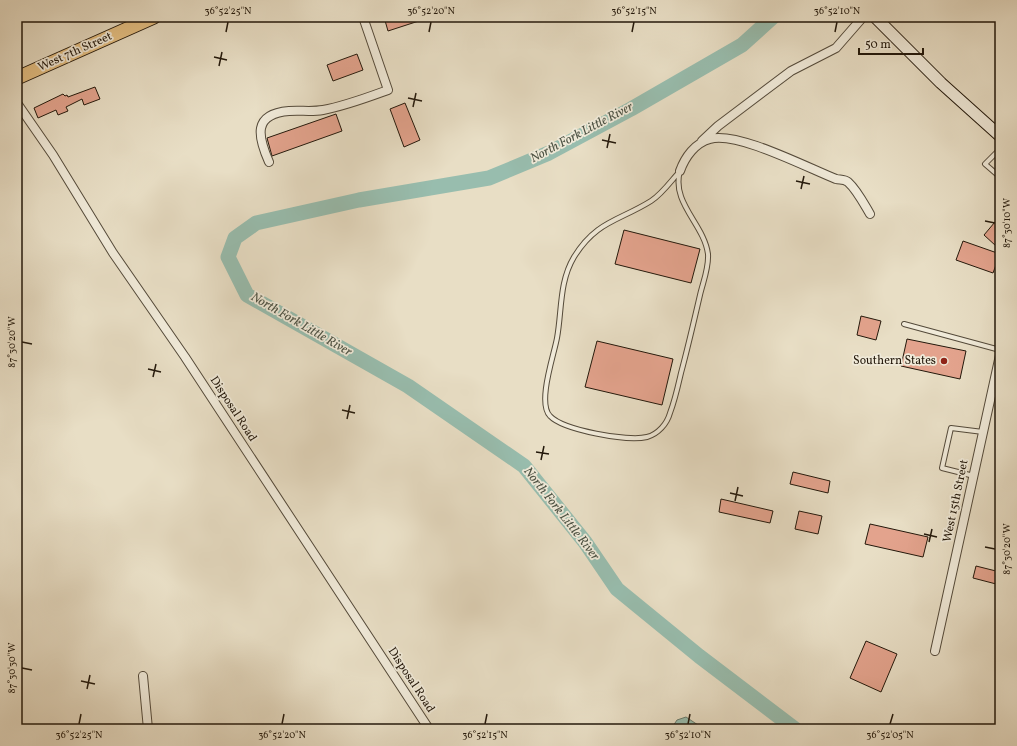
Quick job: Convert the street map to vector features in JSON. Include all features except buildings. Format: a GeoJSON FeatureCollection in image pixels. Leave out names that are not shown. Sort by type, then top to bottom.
{"type":"FeatureCollection","features":[{"type":"Feature","properties":{"kind":"main road","name":"West 7th Street"},"geometry":{"type":"LineString","coordinates":[[17,78],[154,17]]}},
{"type":"Feature","properties":{"kind":"main road"},"geometry":{"type":"LineString","coordinates":[[875,17],[941,83],[1000,136]]}},
{"type":"Feature","properties":{"kind":"street"},"geometry":{"type":"LineString","coordinates":[[269,162],[259,135],[261,126],[270,117],[289,111],[334,108],[388,90],[363,17]]}},
{"type":"Feature","properties":{"kind":"street"},"geometry":{"type":"LineString","coordinates":[[680,171],[689,154],[718,126],[791,71],[836,48],[863,17]]}},
{"type":"Feature","properties":{"kind":"street","name":"Disposal Road"},"geometry":{"type":"LineString","coordinates":[[17,103],[53,154],[113,253],[185,357],[429,729]]}},
{"type":"Feature","properties":{"kind":"street"},"geometry":{"type":"LineString","coordinates":[[698,144],[711,139],[727,139],[742,142],[762,148],[836,179],[846,181],[853,187],[870,214]]}},
{"type":"Feature","properties":{"kind":"street","name":"West 15th Street"},"geometry":{"type":"LineString","coordinates":[[935,652],[1000,355]]}},
{"type":"Feature","properties":{"kind":"street"},"geometry":{"type":"LineString","coordinates":[[143,676],[148,729]]}},
{"type":"Feature","properties":{"kind":"lane"},"geometry":{"type":"LineString","coordinates":[[1000,149],[985,164],[1000,177]]}},
{"type":"Feature","properties":{"kind":"lane"},"geometry":{"type":"LineString","coordinates":[[680,171],[678,183],[680,196],[699,230],[707,250],[708,263],[692,334],[668,420],[654,434],[642,438],[622,437],[575,430],[561,424],[550,416],[547,410],[545,398],[558,336],[562,290],[571,263],[592,235],[617,217],[659,196],[680,171]]}},
{"type":"Feature","properties":{"kind":"lane"},"geometry":{"type":"LineString","coordinates":[[904,324],[1000,350]]}},
{"type":"Feature","properties":{"kind":"lane"},"geometry":{"type":"LineString","coordinates":[[974,476],[942,468],[951,428],[983,432]]}},
{"type":"Feature","properties":{"kind":"shaded area"},"geometry":{"type":"Polygon","coordinates":[[[686,717],[704,729],[671,729],[677,720],[686,717]]]}},
{"type":"Feature","properties":{"kind":"waterway","name":"North Fork Little River"},"geometry":{"type":"LineString","coordinates":[[773,17],[742,45],[631,109],[549,153],[489,178],[359,200],[256,223],[235,238],[228,257],[247,295],[408,386],[524,466],[585,542],[617,589],[699,656],[795,729]]}},
{"type":"Feature","properties":{"kind":"place","name":"Southern States"},"geometry":{"type":"Point","coordinates":[944,361]}}]}
